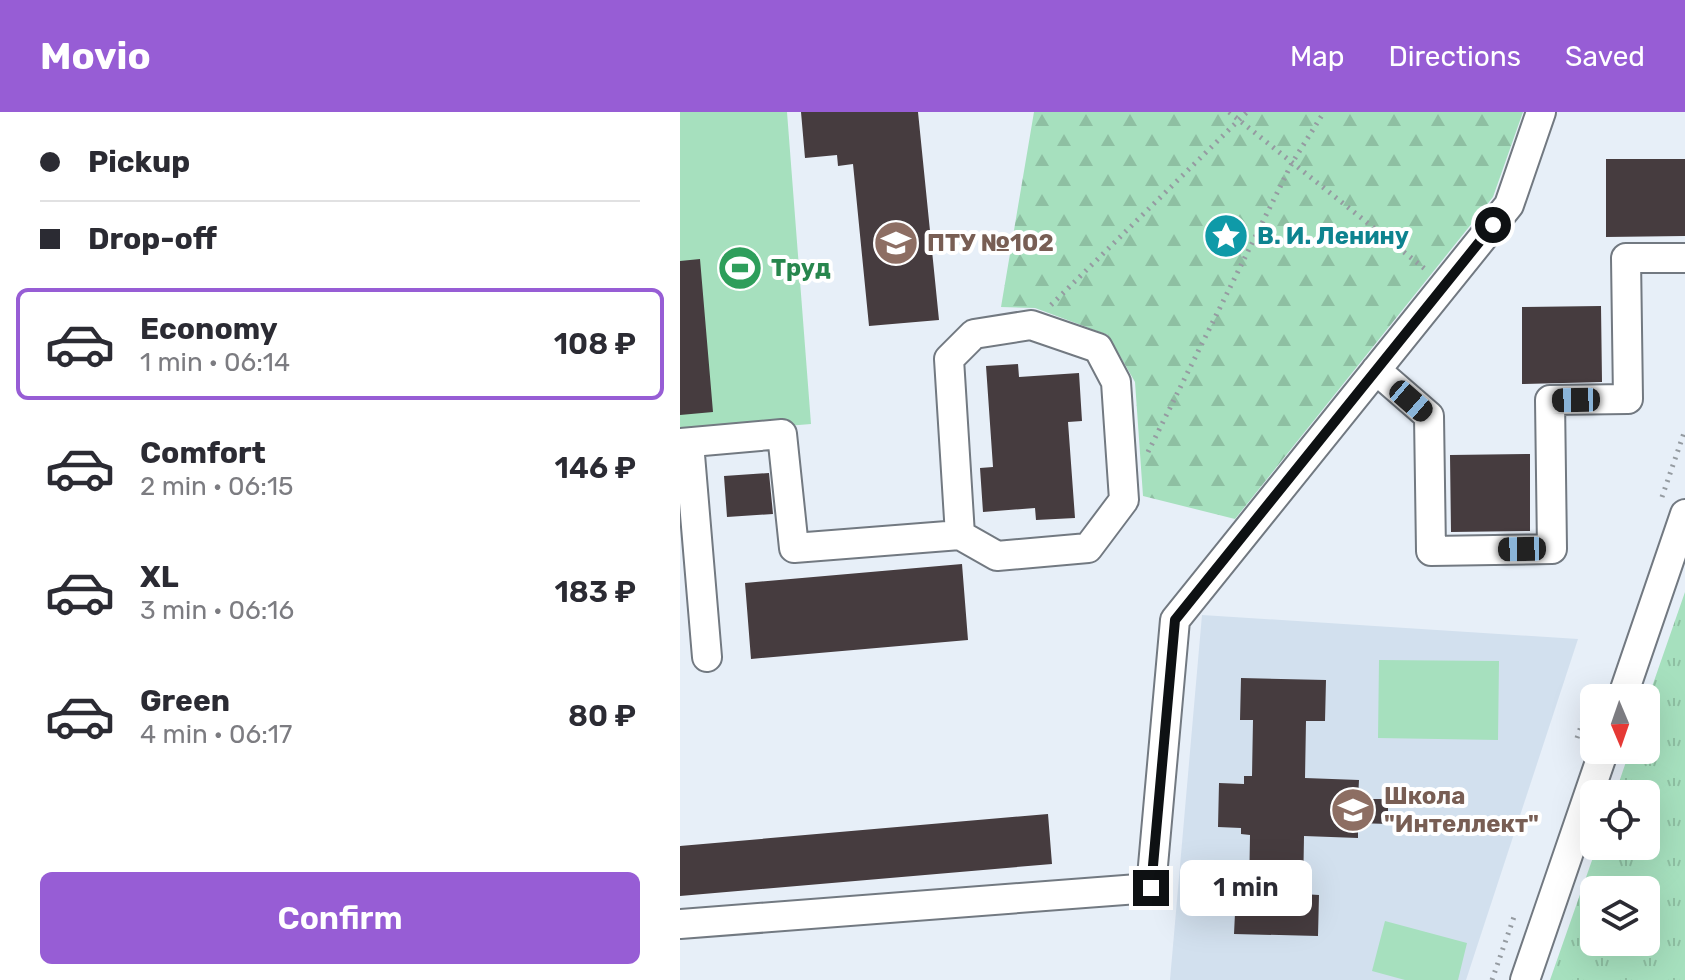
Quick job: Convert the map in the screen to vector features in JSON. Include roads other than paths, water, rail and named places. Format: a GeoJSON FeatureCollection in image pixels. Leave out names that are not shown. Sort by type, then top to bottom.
{"type":"FeatureCollection","features":[{"type":"Feature","properties":{"kind":"street"},"geometry":{"type":"LineString","coordinates":[[680,924],[1151,888],[1175,620],[1509,205],[1541,112]]}},
{"type":"Feature","properties":{"kind":"street"},"geometry":{"type":"LineString","coordinates":[[1376,370],[1429,416],[1431,551],[1552,549],[1550,400],[1628,399],[1626,258],[1685,258]]}},
{"type":"Feature","properties":{"kind":"street"},"geometry":{"type":"LineString","coordinates":[[707,657],[685,443],[782,434],[794,548],[960,535],[997,556],[1088,548],[1124,500],[1116,382],[1098,348],[1031,325],[974,334],[949,359],[960,535]]}},
{"type":"Feature","properties":{"kind":"street"},"geometry":{"type":"LineString","coordinates":[[1626,684],[1672,509]]}},
{"type":"Feature","properties":{"kind":"street"},"geometry":{"type":"LineString","coordinates":[[1525,980],[1599,764]]}},
{"type":"Feature","properties":{"kind":"place","name":"В. И. Ленину"},"geometry":{"type":"Point","coordinates":[1226,236]}},
{"type":"Feature","properties":{"kind":"place","name":"ПТУ №102"},"geometry":{"type":"Point","coordinates":[896,243]}},
{"type":"Feature","properties":{"kind":"place","name":"Труд"},"geometry":{"type":"Point","coordinates":[740,268]}},
{"type":"Feature","properties":{"kind":"place","name":"Школа \"Интеллект\""},"geometry":{"type":"Point","coordinates":[1353,810]}}]}
